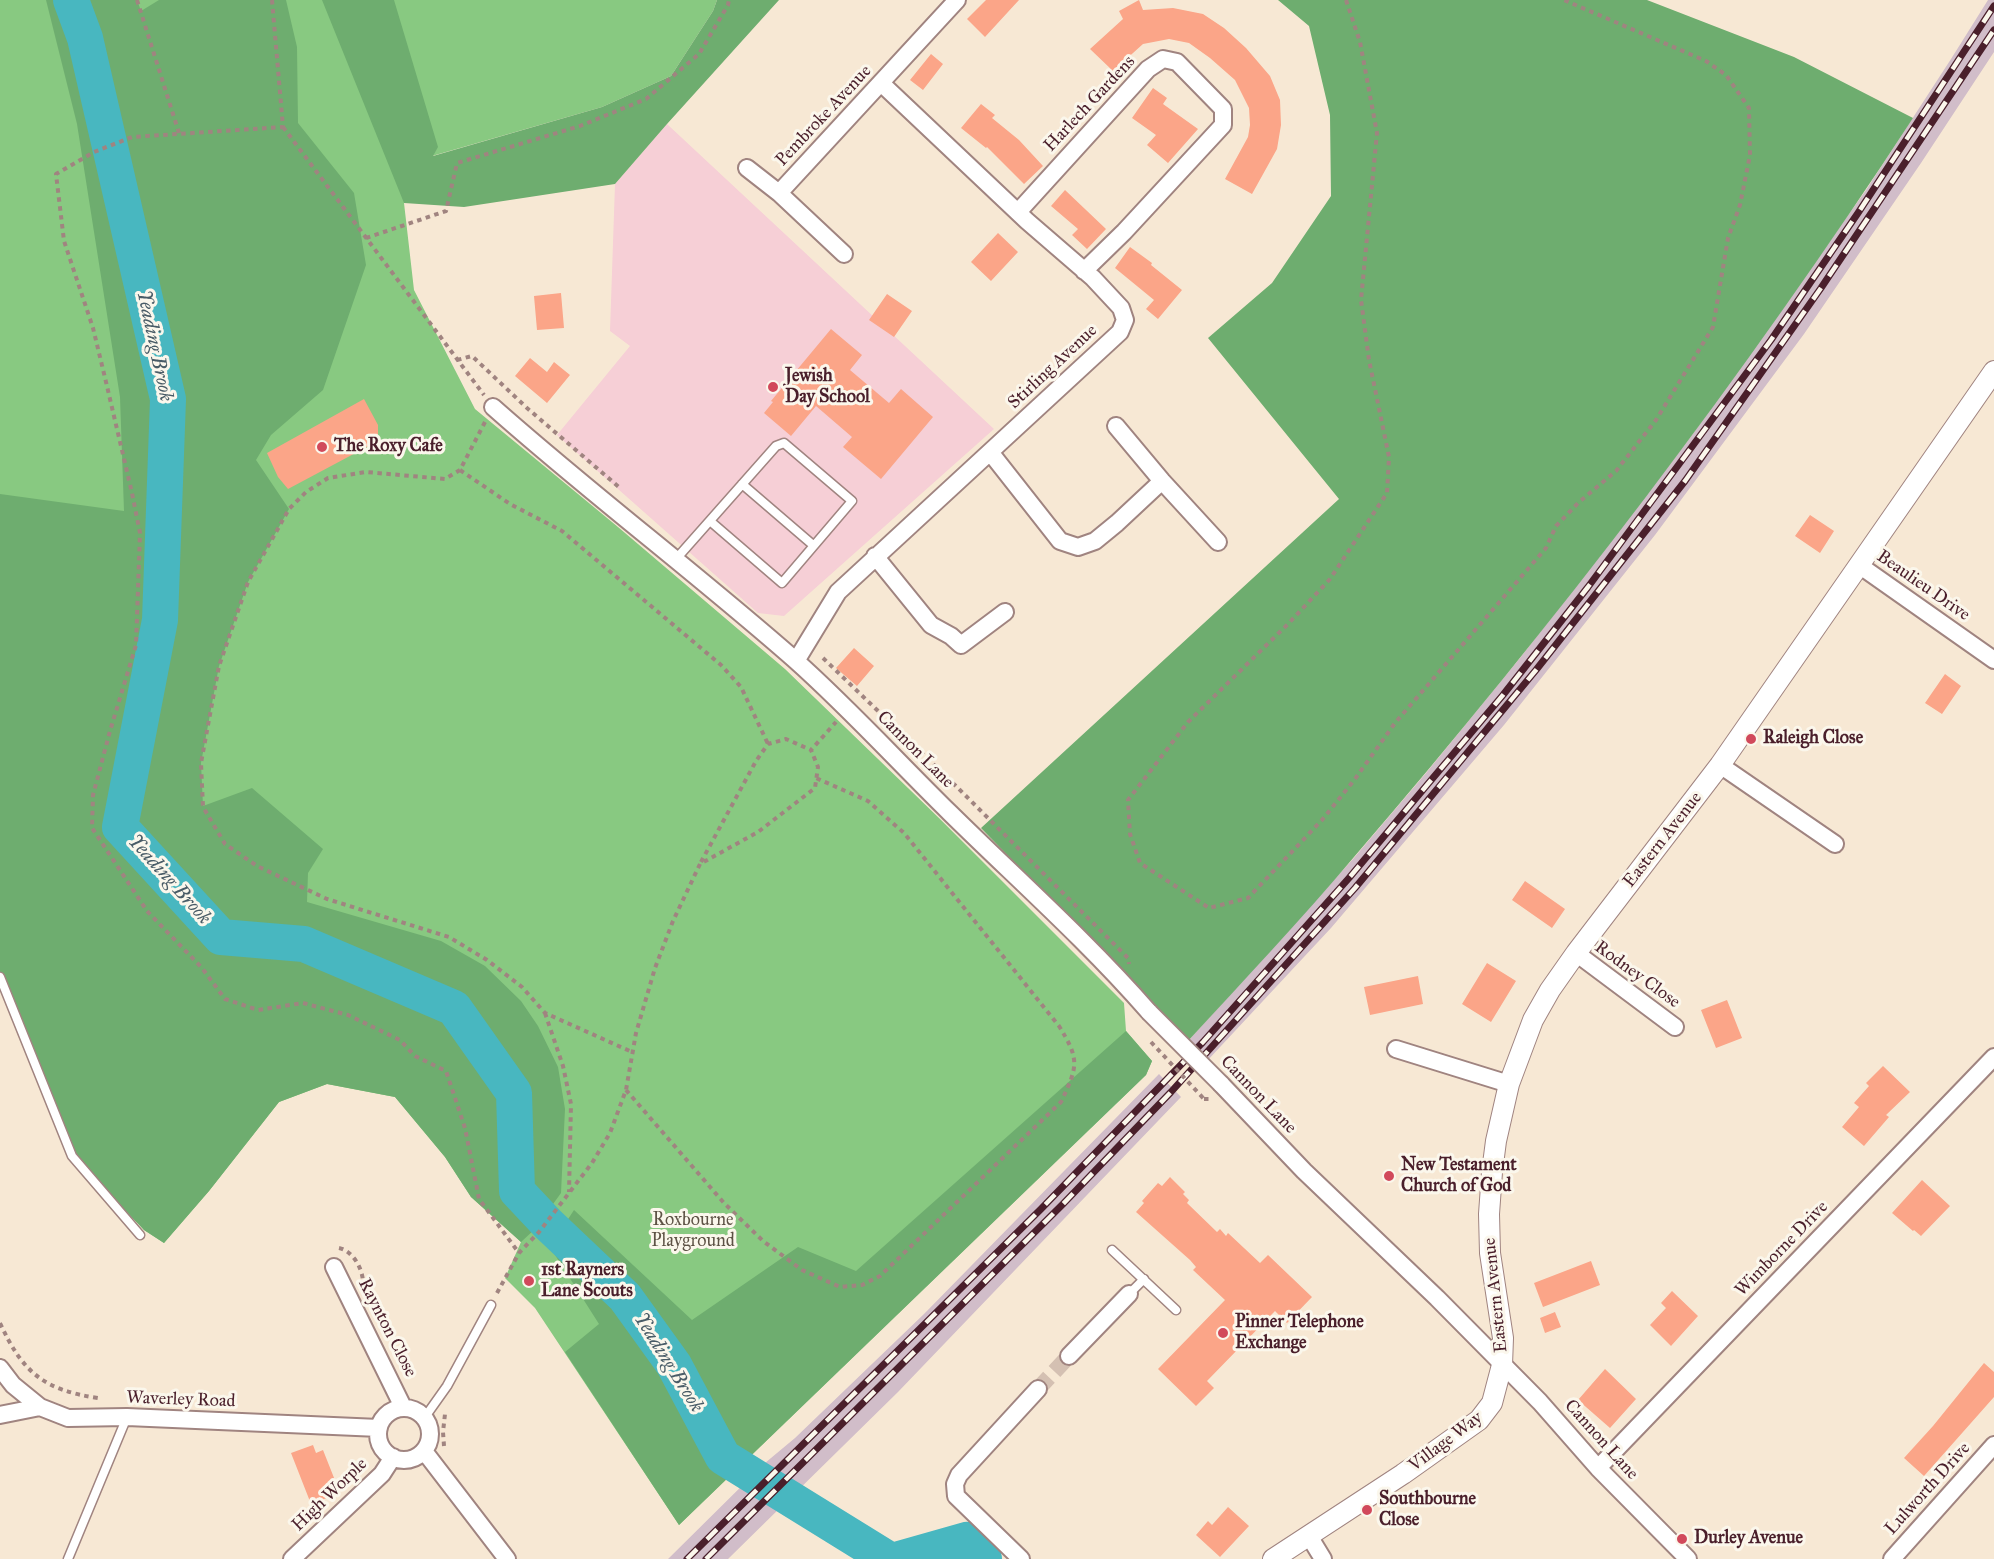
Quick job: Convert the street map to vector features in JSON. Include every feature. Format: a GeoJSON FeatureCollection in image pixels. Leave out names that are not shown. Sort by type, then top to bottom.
{"type":"FeatureCollection","features":[{"type":"Feature","properties":{"kind":"street","name":"Pembroke Avenue"},"geometry":{"type":"LineString","coordinates":[[844,254],[779,193],[957,0]]}},
{"type":"Feature","properties":{"kind":"street","name":"Harlech Gardens"},"geometry":{"type":"LineString","coordinates":[[1018,212],[1148,69],[1163,59],[1177,62],[1223,109],[1223,125],[1124,232],[1084,271]]}},
{"type":"Feature","properties":{"kind":"street","name":"Stirling Avenue"},"geometry":{"type":"LineString","coordinates":[[796,661],[838,592],[1120,332],[1125,320],[1121,308],[1084,271],[881,83]]}},
{"type":"Feature","properties":{"kind":"street"},"geometry":{"type":"LineString","coordinates":[[747,168],[779,193]]}},
{"type":"Feature","properties":{"kind":"street","name":"Eastern Avenue"},"geometry":{"type":"LineString","coordinates":[[1502,1365],[1502,1322],[1490,1253],[1489,1214],[1496,1141],[1509,1084],[1533,1020],[1575,953],[1720,765],[1994,371]]}},
{"type":"Feature","properties":{"kind":"street","name":"Cannon Lane"},"geometry":{"type":"LineString","coordinates":[[493,407],[796,661],[846,709],[951,814],[1053,911],[1304,1171],[1437,1298],[1540,1402],[1598,1468],[1688,1559]]}},
{"type":"Feature","properties":{"kind":"street"},"geometry":{"type":"LineString","coordinates":[[1116,426],[1218,542]]}},
{"type":"Feature","properties":{"kind":"street"},"geometry":{"type":"LineString","coordinates":[[990,452],[1060,541],[1078,547],[1095,541],[1162,481]]}},
{"type":"Feature","properties":{"kind":"street"},"geometry":{"type":"LineString","coordinates":[[875,556],[931,625],[951,636],[961,645],[1005,612]]}},
{"type":"Feature","properties":{"kind":"street","name":"Beaulieu Drive"},"geometry":{"type":"LineString","coordinates":[[1859,565],[1994,660]]}},
{"type":"Feature","properties":{"kind":"street"},"geometry":{"type":"LineString","coordinates":[[1720,765],[1835,844]]}},
{"type":"Feature","properties":{"kind":"street","name":"Rodney Close"},"geometry":{"type":"LineString","coordinates":[[1575,953],[1676,1027]]}},
{"type":"Feature","properties":{"kind":"street"},"geometry":{"type":"LineString","coordinates":[[1396,1049],[1509,1084]]}},
{"type":"Feature","properties":{"kind":"street","name":"Wimborne Drive"},"geometry":{"type":"LineString","coordinates":[[1598,1468],[1994,1057]]}},
{"type":"Feature","properties":{"kind":"street","name":"Raynton Close"},"geometry":{"type":"LineString","coordinates":[[334,1267],[403,1407]]}},
{"type":"Feature","properties":{"kind":"street"},"geometry":{"type":"LineString","coordinates":[[1069,1356],[1129,1294]]}},
{"type":"Feature","properties":{"kind":"street","name":"Village Way"},"geometry":{"type":"LineString","coordinates":[[1273,1559],[1403,1474],[1479,1420],[1492,1403],[1502,1365]]}},
{"type":"Feature","properties":{"kind":"street","name":"Waverley Road"},"geometry":{"type":"LineString","coordinates":[[0,1368],[13,1385],[40,1407],[68,1418],[127,1417],[379,1428]]}},
{"type":"Feature","properties":{"kind":"street"},"geometry":{"type":"LineString","coordinates":[[1021,1559],[956,1496],[955,1484],[959,1474],[1038,1389]]}},
{"type":"Feature","properties":{"kind":"street"},"geometry":{"type":"LineString","coordinates":[[0,1415],[40,1407]]}},
{"type":"Feature","properties":{"kind":"street"},"geometry":{"type":"LineString","coordinates":[[403,1407],[419,1411],[425,1417],[430,1431],[430,1438],[424,1451],[410,1460],[393,1458],[381,1445],[379,1428],[388,1413],[403,1407]]}},
{"type":"Feature","properties":{"kind":"street","name":"Lulworth Drive"},"geometry":{"type":"LineString","coordinates":[[1892,1559],[1994,1445]]}},
{"type":"Feature","properties":{"kind":"street"},"geometry":{"type":"LineString","coordinates":[[424,1451],[507,1559]]}},
{"type":"Feature","properties":{"kind":"street","name":"High Worple"},"geometry":{"type":"LineString","coordinates":[[292,1559],[382,1474],[393,1458]]}},
{"type":"Feature","properties":{"kind":"street"},"geometry":{"type":"LineString","coordinates":[[1309,1536],[1323,1559]]}},
{"type":"Feature","properties":{"kind":"lane"},"geometry":{"type":"LineString","coordinates":[[676,559],[776,446],[784,443],[852,501],[782,583],[710,521]]}},
{"type":"Feature","properties":{"kind":"lane"},"geometry":{"type":"LineString","coordinates":[[742,484],[813,545]]}},
{"type":"Feature","properties":{"kind":"lane"},"geometry":{"type":"LineString","coordinates":[[0,978],[72,1156],[140,1235]]}},
{"type":"Feature","properties":{"kind":"lane"},"geometry":{"type":"LineString","coordinates":[[1112,1250],[1176,1310]]}},
{"type":"Feature","properties":{"kind":"lane"},"geometry":{"type":"LineString","coordinates":[[1129,1294],[1144,1280]]}},
{"type":"Feature","properties":{"kind":"lane"},"geometry":{"type":"LineString","coordinates":[[425,1417],[447,1386],[491,1305]]}},
{"type":"Feature","properties":{"kind":"lane"},"geometry":{"type":"LineString","coordinates":[[68,1559],[127,1417]]}},
{"type":"Feature","properties":{"kind":"path"},"geometry":{"type":"LineString","coordinates":[[137,0],[179,133]]}},
{"type":"Feature","properties":{"kind":"path"},"geometry":{"type":"LineString","coordinates":[[272,0],[283,127],[493,407],[460,470],[445,479],[366,472],[328,478],[306,492],[289,509],[248,582],[219,666],[201,763],[203,807],[225,844],[257,866],[327,899],[449,937],[487,960],[522,987],[545,1013],[563,1066],[571,1104],[569,1193]]}},
{"type":"Feature","properties":{"kind":"path"},"geometry":{"type":"LineString","coordinates":[[366,238],[446,211],[457,164],[580,126],[646,99],[699,54],[729,0]]}},
{"type":"Feature","properties":{"kind":"path"},"geometry":{"type":"LineString","coordinates":[[1346,0],[1360,42],[1377,133],[1361,300],[1369,360],[1389,457],[1387,493],[1330,579],[1188,722],[1128,800],[1130,834],[1140,863],[1209,908],[1248,898],[1322,820],[1395,723],[1546,548],[1556,526],[1578,503],[1616,471],[1656,420],[1713,327],[1728,238],[1740,205],[1750,154],[1749,108],[1726,75],[1706,61],[1564,0]]}},
{"type":"Feature","properties":{"kind":"path"},"geometry":{"type":"LineString","coordinates":[[283,127],[132,137],[94,152],[56,174],[64,241],[101,360],[140,533],[136,645],[93,795],[92,828],[147,911],[202,968],[225,999],[258,1010],[303,1003],[348,1015],[400,1040],[415,1056],[446,1071],[465,1128],[478,1199],[519,1253]]}},
{"type":"Feature","properties":{"kind":"path"},"geometry":{"type":"LineString","coordinates":[[460,470],[510,504],[562,531],[721,665],[741,687],[768,744]]}},
{"type":"Feature","properties":{"kind":"path"},"geometry":{"type":"LineString","coordinates":[[811,750],[838,720]]}},
{"type":"Feature","properties":{"kind":"path"},"geometry":{"type":"LineString","coordinates":[[491,1305],[519,1253],[539,1232],[592,1163],[610,1133],[626,1090],[636,1032],[672,921],[700,864],[756,761],[768,744],[786,738],[811,750],[818,767],[815,788],[758,832],[700,864]]}},
{"type":"Feature","properties":{"kind":"path"},"geometry":{"type":"LineString","coordinates":[[626,1090],[724,1203],[763,1241],[802,1270],[840,1287],[862,1285],[880,1276],[1061,1102],[1075,1072],[1072,1048],[1059,1026],[904,833],[868,801],[816,778]]}},
{"type":"Feature","properties":{"kind":"path"},"geometry":{"type":"LineString","coordinates":[[545,1013],[633,1052]]}},
{"type":"Feature","properties":{"kind":"path"},"geometry":{"type":"LineString","coordinates":[[1149,1041],[1204,1099]]}},
{"type":"Feature","properties":{"kind":"path"},"geometry":{"type":"LineString","coordinates":[[333,1247],[345,1249],[352,1256],[363,1276],[364,1288]]}},
{"type":"Feature","properties":{"kind":"path"},"geometry":{"type":"LineString","coordinates":[[1,1327],[10,1347],[31,1372],[51,1386],[74,1394],[105,1399]]}},
{"type":"Feature","properties":{"kind":"path"},"geometry":{"type":"LineString","coordinates":[[444,1452],[445,1410]]}},
{"type":"Feature","properties":{"kind":"shaded area"},"geometry":{"type":"Polygon","coordinates":[[[1988,0],[1994,0],[1994,52],[1804,334],[1655,535],[1504,725],[1331,928],[1207,1061],[1188,1041],[1353,859],[1426,773],[1602,553],[1692,435],[1866,190],[1988,0]]]}},
{"type":"Feature","properties":{"kind":"shaded area","name":"Jewish Day School"},"geometry":{"type":"Polygon","coordinates":[[[667,124],[994,429],[784,616],[758,613],[557,435],[630,346],[610,331],[615,184],[667,124]]]}},
{"type":"Feature","properties":{"kind":"shaded area"},"geometry":{"type":"Polygon","coordinates":[[[1159,1074],[1181,1097],[898,1392],[728,1559],[668,1559],[765,1463],[795,1438],[924,1314],[1159,1074]]]}},
{"type":"Feature","properties":{"kind":"green space","name":"Roxbourne Playground"},"geometry":{"type":"Polygon","coordinates":[[[0,0],[717,0],[713,11],[671,76],[602,107],[432,156],[404,203],[414,290],[475,409],[785,669],[939,818],[1124,1003],[1126,1031],[1152,1061],[1146,1075],[679,1525],[535,1308],[505,1278],[521,1242],[471,1197],[445,1157],[395,1097],[327,1084],[279,1102],[209,1191],[164,1243],[144,1230],[78,1153],[0,965],[0,0]]]}},
{"type":"Feature","properties":{"kind":"green space"},"geometry":{"type":"Polygon","coordinates":[[[46,0],[137,0],[141,11],[159,0],[286,0],[297,47],[298,123],[354,193],[366,265],[323,390],[271,435],[256,460],[289,509],[248,582],[219,666],[201,763],[203,806],[252,788],[323,849],[308,873],[307,902],[441,941],[485,966],[521,1001],[538,1026],[558,1067],[565,1109],[561,1193],[535,1229],[521,1242],[471,1197],[445,1157],[395,1097],[327,1084],[279,1102],[209,1191],[164,1243],[144,1230],[72,1156],[27,1043],[0,989],[0,494],[124,511],[120,397],[77,124],[46,0]]]}},
{"type":"Feature","properties":{"kind":"green space"},"geometry":{"type":"Polygon","coordinates":[[[322,0],[394,0],[438,147],[433,156],[602,107],[671,76],[713,11],[717,0],[779,0],[615,184],[464,207],[404,203],[322,0]]]}},
{"type":"Feature","properties":{"kind":"green space"},"geometry":{"type":"Polygon","coordinates":[[[1278,0],[1647,0],[1794,57],[1913,118],[1783,310],[1646,497],[1575,589],[1429,769],[1334,880],[1188,1041],[981,828],[1339,499],[1208,338],[1272,283],[1331,196],[1330,115],[1309,26],[1278,0]]]}},
{"type":"Feature","properties":{"kind":"green space"},"geometry":{"type":"Polygon","coordinates":[[[1126,1031],[1152,1061],[1146,1075],[679,1525],[565,1352],[599,1324],[550,1247],[574,1210],[692,1320],[798,1247],[856,1271],[1126,1031]]]}},
{"type":"Feature","properties":{"kind":"building"},"geometry":{"type":"Polygon","coordinates":[[[986,0],[1019,0],[985,37],[967,19],[986,0]]]}},
{"type":"Feature","properties":{"kind":"building"},"geometry":{"type":"Polygon","coordinates":[[[1139,0],[1143,10],[1173,8],[1203,14],[1224,28],[1246,48],[1270,76],[1280,100],[1281,125],[1277,149],[1252,194],[1225,179],[1248,137],[1250,125],[1249,108],[1235,80],[1189,43],[1169,39],[1143,44],[1113,71],[1090,49],[1123,19],[1119,11],[1139,0]]]}},
{"type":"Feature","properties":{"kind":"building"},"geometry":{"type":"Polygon","coordinates":[[[931,54],[943,64],[923,90],[910,80],[931,54]]]}},
{"type":"Feature","properties":{"kind":"building"},"geometry":{"type":"Polygon","coordinates":[[[1153,88],[1167,98],[1163,104],[1198,129],[1168,163],[1147,145],[1156,135],[1132,118],[1153,88]]]}},
{"type":"Feature","properties":{"kind":"building"},"geometry":{"type":"Polygon","coordinates":[[[981,104],[995,115],[992,118],[1019,140],[1043,166],[1024,184],[987,147],[961,128],[981,104]]]}},
{"type":"Feature","properties":{"kind":"building"},"geometry":{"type":"Polygon","coordinates":[[[1065,190],[1106,229],[1087,249],[1072,235],[1078,229],[1051,206],[1065,190]]]}},
{"type":"Feature","properties":{"kind":"building"},"geometry":{"type":"Polygon","coordinates":[[[998,233],[1018,252],[991,281],[971,262],[998,233]]]}},
{"type":"Feature","properties":{"kind":"building"},"geometry":{"type":"Polygon","coordinates":[[[1130,247],[1182,290],[1158,319],[1146,309],[1154,300],[1115,268],[1130,247]]]}},
{"type":"Feature","properties":{"kind":"building"},"geometry":{"type":"Polygon","coordinates":[[[561,293],[564,328],[537,330],[534,296],[561,293]]]}},
{"type":"Feature","properties":{"kind":"building"},"geometry":{"type":"Polygon","coordinates":[[[887,294],[912,311],[894,337],[869,320],[887,294]]]}},
{"type":"Feature","properties":{"kind":"building"},"geometry":{"type":"Polygon","coordinates":[[[831,329],[862,355],[850,370],[889,403],[901,389],[933,417],[881,479],[843,447],[852,437],[816,406],[791,436],[764,413],[773,402],[771,401],[831,329]]]}},
{"type":"Feature","properties":{"kind":"building"},"geometry":{"type":"Polygon","coordinates":[[[530,358],[547,372],[554,362],[570,375],[547,403],[515,376],[530,358]]]}},
{"type":"Feature","properties":{"kind":"building","name":"The Roxy Cafe"},"geometry":{"type":"Polygon","coordinates":[[[364,399],[378,425],[378,441],[288,489],[278,477],[267,453],[364,399]]]}},
{"type":"Feature","properties":{"kind":"building"},"geometry":{"type":"Polygon","coordinates":[[[1810,515],[1834,531],[1820,553],[1795,536],[1810,515]]]}},
{"type":"Feature","properties":{"kind":"building"},"geometry":{"type":"Polygon","coordinates":[[[854,648],[874,666],[857,686],[836,668],[854,648]]]}},
{"type":"Feature","properties":{"kind":"building"},"geometry":{"type":"Polygon","coordinates":[[[1945,674],[1961,686],[1942,714],[1925,703],[1945,674]]]}},
{"type":"Feature","properties":{"kind":"building"},"geometry":{"type":"Polygon","coordinates":[[[1525,881],[1565,909],[1552,928],[1512,900],[1525,881]]]}},
{"type":"Feature","properties":{"kind":"building"},"geometry":{"type":"Polygon","coordinates":[[[1487,963],[1516,981],[1491,1022],[1462,1004],[1487,963]]]}},
{"type":"Feature","properties":{"kind":"building"},"geometry":{"type":"Polygon","coordinates":[[[1418,976],[1423,1004],[1370,1015],[1364,987],[1418,976]]]}},
{"type":"Feature","properties":{"kind":"building"},"geometry":{"type":"Polygon","coordinates":[[[1727,1000],[1742,1038],[1716,1048],[1701,1010],[1727,1000]]]}},
{"type":"Feature","properties":{"kind":"building"},"geometry":{"type":"Polygon","coordinates":[[[1883,1066],[1910,1092],[1886,1115],[1889,1117],[1864,1146],[1842,1127],[1859,1107],[1854,1103],[1869,1086],[1866,1083],[1883,1066]]]}},
{"type":"Feature","properties":{"kind":"building"},"geometry":{"type":"Polygon","coordinates":[[[1170,1177],[1185,1192],[1183,1194],[1189,1200],[1187,1203],[1217,1232],[1220,1229],[1226,1236],[1228,1233],[1260,1263],[1268,1255],[1312,1297],[1287,1323],[1275,1311],[1207,1381],[1214,1388],[1196,1406],[1158,1369],[1225,1300],[1193,1270],[1196,1267],[1190,1260],[1136,1212],[1144,1203],[1142,1201],[1158,1183],[1162,1186],[1170,1177]]]}},
{"type":"Feature","properties":{"kind":"building"},"geometry":{"type":"Polygon","coordinates":[[[1922,1180],[1950,1206],[1921,1236],[1892,1213],[1922,1180]]]}},
{"type":"Feature","properties":{"kind":"building"},"geometry":{"type":"Polygon","coordinates":[[[1591,1261],[1600,1285],[1543,1307],[1534,1283],[1591,1261]]]}},
{"type":"Feature","properties":{"kind":"building"},"geometry":{"type":"Polygon","coordinates":[[[1672,1291],[1698,1316],[1671,1346],[1650,1325],[1666,1308],[1661,1303],[1672,1291]]]}},
{"type":"Feature","properties":{"kind":"building"},"geometry":{"type":"Polygon","coordinates":[[[1555,1312],[1561,1327],[1545,1333],[1540,1318],[1555,1312]]]}},
{"type":"Feature","properties":{"kind":"building"},"geometry":{"type":"Polygon","coordinates":[[[1984,1363],[1994,1372],[1994,1397],[1924,1476],[1904,1458],[1984,1363]]]}},
{"type":"Feature","properties":{"kind":"building"},"geometry":{"type":"Polygon","coordinates":[[[1605,1369],[1636,1399],[1610,1428],[1578,1400],[1605,1369]]]}},
{"type":"Feature","properties":{"kind":"building"},"geometry":{"type":"Polygon","coordinates":[[[313,1445],[316,1453],[323,1450],[340,1493],[311,1504],[291,1453],[313,1445]]]}},
{"type":"Feature","properties":{"kind":"building"},"geometry":{"type":"Polygon","coordinates":[[[1228,1507],[1249,1526],[1220,1557],[1196,1535],[1208,1521],[1212,1525],[1228,1507]]]}},
{"type":"Feature","properties":{"kind":"waterway","name":"Yeading Brook"},"geometry":{"type":"LineString","coordinates":[[71,0],[85,38],[168,399],[160,620],[120,827],[221,937],[304,944],[454,1008],[514,1093],[517,1191],[548,1224],[625,1297],[674,1365],[723,1457],[888,1559]]}},
{"type":"Feature","properties":{"kind":"waterway","name":"Yeading Brook"},"geometry":{"type":"LineString","coordinates":[[899,1559],[966,1540],[984,1559]]}},
{"type":"Feature","properties":{"kind":"tunnel"},"geometry":{"type":"LineString","coordinates":[[1038,1389],[1069,1356]]}},
{"type":"Feature","properties":{"kind":"railway"},"geometry":{"type":"LineString","coordinates":[[687,1559],[1041,1209],[1203,1042],[1349,878],[1503,695],[1588,587],[1771,340],[1858,213],[1994,6]]}},
{"type":"Feature","properties":{"kind":"railway"},"geometry":{"type":"LineString","coordinates":[[706,1559],[1063,1204],[1171,1092],[1355,888],[1536,670],[1685,481],[1821,288],[1994,30]]}},
{"type":"Feature","properties":{"kind":"place","name":"Jewish Day School"},"geometry":{"type":"Point","coordinates":[773,387]}},
{"type":"Feature","properties":{"kind":"place","name":"The Roxy Cafe"},"geometry":{"type":"Point","coordinates":[322,447]}},
{"type":"Feature","properties":{"kind":"place","name":"Raleigh Close"},"geometry":{"type":"Point","coordinates":[1751,739]}},
{"type":"Feature","properties":{"kind":"place","name":"New Testament Church of God"},"geometry":{"type":"Point","coordinates":[1389,1176]}},
{"type":"Feature","properties":{"kind":"place","name":"1st Rayners Lane Scouts"},"geometry":{"type":"Point","coordinates":[529,1281]}},
{"type":"Feature","properties":{"kind":"place","name":"Pinner Telephone Exchange"},"geometry":{"type":"Point","coordinates":[1223,1333]}},
{"type":"Feature","properties":{"kind":"place","name":"Southbourne Close"},"geometry":{"type":"Point","coordinates":[1367,1510]}},
{"type":"Feature","properties":{"kind":"place","name":"Durley Avenue"},"geometry":{"type":"Point","coordinates":[1682,1539]}}]}
